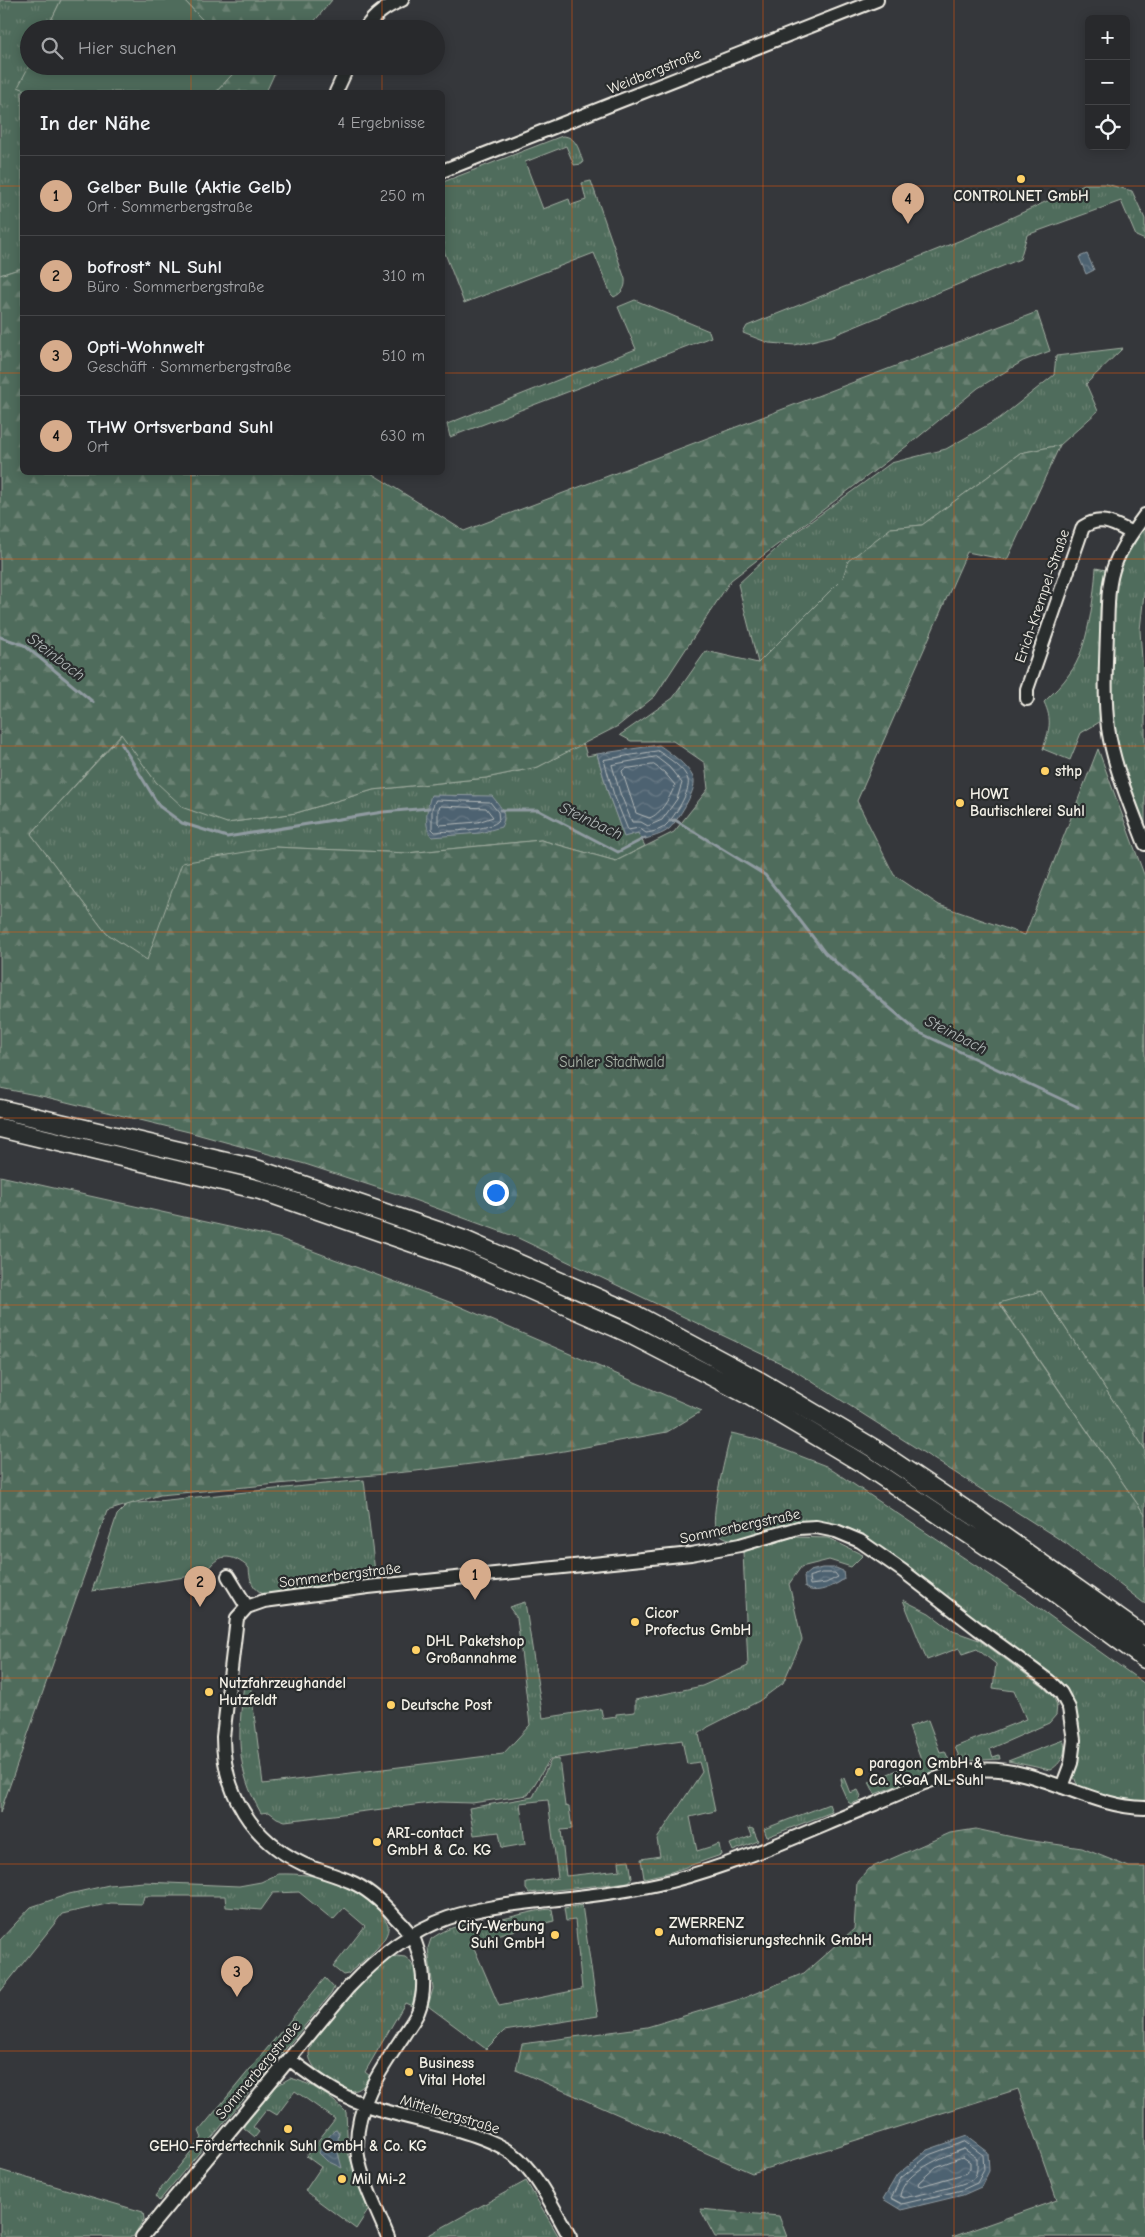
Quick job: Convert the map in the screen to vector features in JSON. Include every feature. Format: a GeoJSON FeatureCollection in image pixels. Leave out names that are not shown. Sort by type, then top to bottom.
{"type":"FeatureCollection","features":[{"type":"Feature","properties":{"kind":"highway"},"geometry":{"type":"LineString","coordinates":[[0,1109],[256,1169],[464,1240],[632,1313],[761,1382],[873,1448],[973,1515],[1145,1637]]}},
{"type":"Feature","properties":{"kind":"highway"},"geometry":{"type":"LineString","coordinates":[[0,1128],[260,1190],[465,1261],[626,1332],[748,1395],[862,1463],[1042,1583],[1145,1659]]}},
{"type":"Feature","properties":{"kind":"street"},"geometry":{"type":"LineString","coordinates":[[371,20],[388,6],[402,0]]}},
{"type":"Feature","properties":{"kind":"street","name":"Weidbergstraße"},"geometry":{"type":"LineString","coordinates":[[445,170],[877,0]]}},
{"type":"Feature","properties":{"kind":"street"},"geometry":{"type":"LineString","coordinates":[[337,90],[344,75]]}},
{"type":"Feature","properties":{"kind":"street"},"geometry":{"type":"LineString","coordinates":[[1145,515],[1132,533],[1115,564],[1110,587],[1106,677],[1108,728],[1124,788],[1145,844]]}},
{"type":"Feature","properties":{"kind":"street","name":"Erich-Krempel-Straße"},"geometry":{"type":"LineString","coordinates":[[1027,699],[1027,689],[1083,527],[1092,521],[1101,520],[1132,533]]}},
{"type":"Feature","properties":{"kind":"street","name":"Sommerbergstraße"},"geometry":{"type":"LineString","coordinates":[[247,1607],[264,1601],[368,1587],[704,1552],[798,1528],[816,1527],[836,1531],[860,1541],[903,1570],[978,1630],[1049,1681],[1061,1693],[1069,1708],[1074,1740],[1071,1762],[1062,1787]]}},
{"type":"Feature","properties":{"kind":"street"},"geometry":{"type":"LineString","coordinates":[[228,1576],[247,1607],[237,1618],[223,1737],[223,1757],[236,1799],[247,1819],[278,1850],[304,1865],[351,1881],[369,1892],[389,1909],[411,1935],[415,1943],[424,1978],[418,2013],[380,2070],[367,2094],[357,2130],[360,2166],[388,2237]]}},
{"type":"Feature","properties":{"kind":"street","name":"Sommerbergstraße"},"geometry":{"type":"LineString","coordinates":[[142,2237],[288,2059],[370,1965],[411,1935],[448,1918],[478,1910],[604,1894],[672,1881],[751,1854],[913,1788],[959,1772],[1010,1770],[1030,1775],[1110,1804],[1145,1808]]}},
{"type":"Feature","properties":{"kind":"street","name":"Mittelbergstraße"},"geometry":{"type":"LineString","coordinates":[[288,2059],[335,2092],[364,2105],[475,2135],[499,2145],[520,2159],[531,2172],[570,2237]]}},
{"type":"Feature","properties":{"kind":"green space"},"geometry":{"type":"Polygon","coordinates":[[[0,0],[61,0],[51,20],[20,20],[20,75],[25,75],[19,87],[26,90],[20,90],[20,269],[0,275],[0,0]]]}},
{"type":"Feature","properties":{"kind":"green space"},"geometry":{"type":"Polygon","coordinates":[[[61,0],[184,0],[203,20],[51,20],[61,0]]]}},
{"type":"Feature","properties":{"kind":"green space"},"geometry":{"type":"Polygon","coordinates":[[[184,0],[332,0],[315,20],[203,20],[184,0]]]}},
{"type":"Feature","properties":{"kind":"green space"},"geometry":{"type":"Polygon","coordinates":[[[24,75],[232,75],[218,90],[25,90],[18,87],[24,75]]]}},
{"type":"Feature","properties":{"kind":"green space"},"geometry":{"type":"Polygon","coordinates":[[[232,75],[274,75],[267,90],[218,90],[232,75]]]}},
{"type":"Feature","properties":{"kind":"green space"},"geometry":{"type":"Polygon","coordinates":[[[562,136],[571,139],[577,145],[582,164],[574,165],[566,146],[525,162],[543,209],[569,199],[571,205],[586,200],[582,183],[591,181],[625,279],[623,290],[614,297],[611,294],[594,253],[464,303],[445,253],[445,181],[562,136]]]}},
{"type":"Feature","properties":{"kind":"green space"},"geometry":{"type":"Polygon","coordinates":[[[1084,184],[1106,184],[1132,191],[1145,219],[1145,240],[1136,236],[1121,201],[1027,235],[1020,259],[832,336],[795,345],[769,343],[743,333],[747,326],[976,234],[1084,184]]]}},
{"type":"Feature","properties":{"kind":"green space","name":"Suhler Stadtwald"},"geometry":{"type":"Polygon","coordinates":[[[20,269],[20,475],[374,475],[464,531],[1037,312],[1050,351],[1023,361],[978,388],[916,439],[731,580],[655,696],[618,726],[538,767],[486,778],[373,790],[296,813],[227,823],[184,808],[156,782],[121,734],[31,834],[106,933],[147,960],[182,863],[274,847],[407,853],[541,840],[616,861],[674,832],[708,789],[705,763],[673,741],[631,741],[620,735],[673,698],[706,651],[758,663],[843,578],[848,561],[891,528],[922,525],[1020,453],[1060,445],[1007,560],[967,552],[857,801],[894,875],[939,905],[1025,935],[1098,749],[1145,877],[1145,1449],[1041,1291],[999,1303],[1145,1515],[1145,1604],[1067,1544],[789,1367],[516,1237],[403,1196],[305,1164],[189,1132],[46,1097],[0,1088],[0,275],[20,269]]]}},
{"type":"Feature","properties":{"kind":"green space"},"geometry":{"type":"Polygon","coordinates":[[[635,300],[709,331],[711,337],[450,437],[447,424],[636,349],[618,307],[635,300]]]}},
{"type":"Feature","properties":{"kind":"green space"},"geometry":{"type":"Polygon","coordinates":[[[1123,348],[1086,384],[1098,411],[1060,445],[1020,453],[922,525],[891,528],[849,561],[843,578],[758,663],[738,584],[788,538],[891,463],[946,449],[1000,418],[1054,375],[1056,356],[1123,348]]]}},
{"type":"Feature","properties":{"kind":"green space"},"geometry":{"type":"Polygon","coordinates":[[[1145,522],[1145,584],[1140,630],[1145,704],[1145,830],[1118,752],[1112,725],[1111,600],[1119,564],[1145,522]]]}},
{"type":"Feature","properties":{"kind":"green space"},"geometry":{"type":"Polygon","coordinates":[[[1096,568],[1106,570],[1100,608],[1100,719],[1098,723],[1081,733],[1070,760],[1043,749],[1049,726],[1047,709],[1044,702],[1067,677],[1081,651],[1092,607],[1096,568]]]}},
{"type":"Feature","properties":{"kind":"green space"},"geometry":{"type":"Polygon","coordinates":[[[122,734],[156,782],[227,823],[296,813],[373,790],[486,778],[538,767],[583,743],[587,756],[597,754],[609,796],[624,836],[638,833],[645,846],[616,861],[541,840],[407,853],[274,847],[147,961],[106,933],[31,834],[122,734]]]}},
{"type":"Feature","properties":{"kind":"green space"},"geometry":{"type":"Polygon","coordinates":[[[0,1176],[278,1238],[452,1303],[702,1411],[667,1432],[542,1455],[416,1471],[160,1495],[107,1511],[0,1813],[0,1176]]]}},
{"type":"Feature","properties":{"kind":"green space"},"geometry":{"type":"Polygon","coordinates":[[[1041,1291],[1145,1449],[1145,1515],[999,1302],[1041,1291]]]}},
{"type":"Feature","properties":{"kind":"green space"},"geometry":{"type":"Polygon","coordinates":[[[731,1433],[754,1438],[826,1466],[1029,1601],[1145,1684],[1145,1802],[1097,1795],[1081,1787],[1074,1778],[1080,1741],[1079,1722],[1065,1688],[858,1534],[831,1524],[810,1521],[794,1522],[737,1539],[721,1535],[715,1527],[715,1509],[731,1433]]]}},
{"type":"Feature","properties":{"kind":"green space"},"geometry":{"type":"Polygon","coordinates":[[[364,1480],[376,1580],[264,1595],[252,1584],[249,1568],[237,1560],[225,1557],[215,1562],[205,1574],[92,1591],[117,1515],[128,1504],[364,1480]]]}},
{"type":"Feature","properties":{"kind":"green space"},"geometry":{"type":"Polygon","coordinates":[[[793,1537],[828,1538],[863,1555],[851,1567],[829,1560],[801,1567],[789,1584],[802,1640],[783,1683],[759,1701],[708,1727],[699,1734],[715,1811],[690,1817],[697,1851],[719,1844],[721,1855],[671,1872],[644,1878],[641,1859],[660,1856],[657,1839],[702,1772],[699,1762],[687,1764],[682,1740],[550,1759],[528,1795],[472,1803],[439,1802],[285,1821],[269,1812],[261,1813],[253,1797],[247,1781],[240,1750],[240,1719],[244,1684],[250,1683],[263,1784],[503,1754],[530,1725],[517,1618],[509,1607],[525,1602],[543,1718],[601,1709],[603,1719],[616,1717],[616,1714],[635,1712],[635,1700],[702,1686],[748,1666],[743,1552],[793,1537]]]}},
{"type":"Feature","properties":{"kind":"green space"},"geometry":{"type":"Polygon","coordinates":[[[903,1600],[929,1613],[953,1631],[979,1640],[1043,1687],[1053,1696],[1057,1705],[1056,1715],[1049,1723],[990,1749],[993,1757],[999,1755],[1000,1759],[961,1761],[955,1747],[1026,1719],[1014,1691],[993,1688],[996,1664],[977,1649],[962,1654],[959,1648],[927,1660],[903,1600]]]}},
{"type":"Feature","properties":{"kind":"green space"},"geometry":{"type":"Polygon","coordinates":[[[928,1720],[940,1752],[945,1751],[951,1765],[875,1794],[869,1782],[921,1760],[909,1727],[928,1720]]]}},
{"type":"Feature","properties":{"kind":"green space"},"geometry":{"type":"Polygon","coordinates":[[[1063,1740],[1064,1753],[1057,1764],[1050,1770],[1008,1761],[1063,1740]]]}},
{"type":"Feature","properties":{"kind":"green space"},"geometry":{"type":"Polygon","coordinates":[[[559,1759],[565,1806],[569,1807],[572,1829],[561,1830],[566,1876],[620,1870],[619,1861],[629,1860],[632,1878],[629,1882],[529,1893],[526,1889],[526,1882],[558,1878],[548,1800],[520,1803],[525,1844],[502,1848],[499,1832],[474,1835],[469,1808],[533,1797],[551,1760],[559,1759]]]}},
{"type":"Feature","properties":{"kind":"green space"},"geometry":{"type":"Polygon","coordinates":[[[844,1778],[850,1793],[858,1790],[861,1796],[859,1801],[851,1804],[848,1802],[840,1784],[842,1783],[841,1779],[844,1778]]]}},
{"type":"Feature","properties":{"kind":"green space"},"geometry":{"type":"Polygon","coordinates":[[[829,1804],[832,1812],[767,1837],[764,1829],[829,1804]]]}},
{"type":"Feature","properties":{"kind":"green space"},"geometry":{"type":"Polygon","coordinates":[[[749,1828],[753,1829],[758,1841],[733,1851],[730,1844],[752,1836],[749,1828]]]}},
{"type":"Feature","properties":{"kind":"green space"},"geometry":{"type":"Polygon","coordinates":[[[976,1829],[1026,1840],[1082,1848],[1129,1867],[1145,1867],[1145,2237],[952,2237],[1057,2200],[1018,2089],[752,2173],[516,2070],[522,2044],[647,2027],[744,1998],[804,1973],[854,1929],[857,1882],[868,1869],[950,1833],[976,1829]]]}},
{"type":"Feature","properties":{"kind":"green space"},"geometry":{"type":"Polygon","coordinates":[[[278,1874],[308,1875],[335,1881],[359,1893],[383,1911],[382,1914],[388,1925],[388,1932],[385,1938],[380,1945],[348,1974],[343,1975],[333,1967],[365,1926],[344,1908],[333,1920],[299,1892],[273,1893],[261,1910],[226,1907],[225,1896],[144,1896],[142,1904],[111,1903],[62,1914],[0,1992],[0,1940],[31,1907],[69,1894],[109,1885],[144,1882],[239,1886],[261,1882],[278,1874]]]}},
{"type":"Feature","properties":{"kind":"green space"},"geometry":{"type":"Polygon","coordinates":[[[582,1905],[598,2016],[504,2031],[486,2049],[428,2006],[433,1989],[428,1948],[431,1939],[461,1925],[494,1921],[530,1912],[552,1909],[554,1921],[471,1941],[499,2006],[582,1989],[575,1920],[566,1921],[564,1908],[582,1905]]]}},
{"type":"Feature","properties":{"kind":"green space"},"geometry":{"type":"Polygon","coordinates":[[[397,1956],[405,1957],[410,1962],[415,1973],[416,1986],[412,2006],[405,2003],[365,2072],[370,2076],[365,2084],[357,2090],[342,2089],[327,2080],[315,2068],[309,2054],[312,2045],[346,1999],[376,1970],[388,1960],[397,1956]]]}},
{"type":"Feature","properties":{"kind":"green space"},"geometry":{"type":"Polygon","coordinates":[[[325,1978],[334,1988],[331,1994],[159,2201],[155,2196],[202,2138],[199,2131],[325,1978]]]}},
{"type":"Feature","properties":{"kind":"green space"},"geometry":{"type":"Polygon","coordinates":[[[290,2078],[306,2083],[321,2091],[346,2112],[348,2153],[369,2209],[356,2229],[305,2191],[321,2167],[306,2156],[335,2119],[295,2091],[277,2115],[267,2109],[253,2127],[259,2132],[255,2137],[244,2128],[244,2122],[273,2088],[290,2078]]]}},
{"type":"Feature","properties":{"kind":"green space"},"geometry":{"type":"Polygon","coordinates":[[[0,2170],[143,2212],[144,2219],[133,2237],[0,2237],[0,2170]]]}},
{"type":"Feature","properties":{"kind":"green space"},"geometry":{"type":"Polygon","coordinates":[[[526,2181],[559,2237],[425,2237],[526,2181]]]}},
{"type":"Feature","properties":{"kind":"green space"},"geometry":{"type":"Polygon","coordinates":[[[700,2209],[779,2216],[787,2237],[715,2237],[700,2209]]]}},
{"type":"Feature","properties":{"kind":"water"},"geometry":{"type":"Polygon","coordinates":[[[1087,254],[1094,270],[1086,274],[1079,257],[1087,254]]]}},
{"type":"Feature","properties":{"kind":"water"},"geometry":{"type":"Polygon","coordinates":[[[659,745],[680,761],[689,771],[694,781],[692,792],[681,813],[664,832],[642,840],[638,833],[624,837],[609,796],[597,754],[659,745]]]}},
{"type":"Feature","properties":{"kind":"water"},"geometry":{"type":"Polygon","coordinates":[[[431,795],[492,796],[504,814],[501,827],[480,833],[432,837],[427,828],[427,811],[431,795]]]}},
{"type":"Feature","properties":{"kind":"water"},"geometry":{"type":"Polygon","coordinates":[[[822,1568],[836,1568],[843,1571],[844,1579],[830,1587],[814,1591],[809,1590],[805,1587],[804,1576],[810,1571],[822,1568]]]}},
{"type":"Feature","properties":{"kind":"water"},"geometry":{"type":"Polygon","coordinates":[[[335,2130],[339,2132],[337,2149],[342,2168],[327,2161],[319,2153],[323,2144],[335,2130]]]}},
{"type":"Feature","properties":{"kind":"water"},"geometry":{"type":"Polygon","coordinates":[[[967,2136],[988,2152],[989,2171],[981,2187],[963,2195],[901,2210],[883,2199],[897,2175],[927,2150],[967,2136]]]}},
{"type":"Feature","properties":{"kind":"waterway","name":"Steinbach"},"geometry":{"type":"LineString","coordinates":[[0,637],[24,645],[93,702]]}},
{"type":"Feature","properties":{"kind":"waterway","name":"Steinbach"},"geometry":{"type":"LineString","coordinates":[[121,743],[159,806],[182,823],[227,837],[383,812],[429,808]]}},
{"type":"Feature","properties":{"kind":"waterway","name":"Steinbach"},"geometry":{"type":"LineString","coordinates":[[500,810],[538,810],[618,852],[645,838]]}},
{"type":"Feature","properties":{"kind":"waterway","name":"Steinbach"},"geometry":{"type":"LineString","coordinates":[[670,821],[675,820],[765,875],[825,953],[918,1032],[1078,1107]]}},
{"type":"Feature","properties":{"kind":"place","name":"CONTROLNET GmbH"},"geometry":{"type":"Point","coordinates":[1021,179]}},
{"type":"Feature","properties":{"kind":"place","name":"THW Ortsverband Suhl"},"geometry":{"type":"Point","coordinates":[908,224]}},
{"type":"Feature","properties":{"kind":"place","name":"sthp"},"geometry":{"type":"Point","coordinates":[1045,771]}},
{"type":"Feature","properties":{"kind":"place","name":"HOWI Bautischlerei Suhl"},"geometry":{"type":"Point","coordinates":[960,803]}},
{"type":"Feature","properties":{"kind":"place","name":"Gelber Bulle (Aktie Gelb)"},"geometry":{"type":"Point","coordinates":[475,1600]}},
{"type":"Feature","properties":{"kind":"place","name":"bofrost* NL Suhl"},"geometry":{"type":"Point","coordinates":[200,1607]}},
{"type":"Feature","properties":{"kind":"place","name":"Cicor Profectus GmbH"},"geometry":{"type":"Point","coordinates":[635,1622]}},
{"type":"Feature","properties":{"kind":"place","name":"DHL Paketshop Großannahme"},"geometry":{"type":"Point","coordinates":[416,1650]}},
{"type":"Feature","properties":{"kind":"place","name":"Nutzfahrzeughandel Hutzfeldt"},"geometry":{"type":"Point","coordinates":[209,1692]}},
{"type":"Feature","properties":{"kind":"place","name":"Deutsche Post"},"geometry":{"type":"Point","coordinates":[391,1705]}},
{"type":"Feature","properties":{"kind":"place","name":"paragon GmbH & Co. KGaA NL Suhl"},"geometry":{"type":"Point","coordinates":[859,1772]}},
{"type":"Feature","properties":{"kind":"place","name":"ARI-contact GmbH & Co. KG"},"geometry":{"type":"Point","coordinates":[377,1842]}},
{"type":"Feature","properties":{"kind":"place","name":"ZWERRENZ Automatisierungstechnik GmbH"},"geometry":{"type":"Point","coordinates":[659,1932]}},
{"type":"Feature","properties":{"kind":"place","name":"City-Werbung Suhl GmbH"},"geometry":{"type":"Point","coordinates":[555,1935]}},
{"type":"Feature","properties":{"kind":"place","name":"Opti-Wohnwelt"},"geometry":{"type":"Point","coordinates":[237,1997]}},
{"type":"Feature","properties":{"kind":"place","name":"Business Vital Hotel"},"geometry":{"type":"Point","coordinates":[409,2072]}},
{"type":"Feature","properties":{"kind":"place","name":"GEHO-Fördertechnik Suhl GmbH & Co. KG"},"geometry":{"type":"Point","coordinates":[288,2129]}},
{"type":"Feature","properties":{"kind":"place","name":"Mil Mi-2"},"geometry":{"type":"Point","coordinates":[342,2179]}}]}
